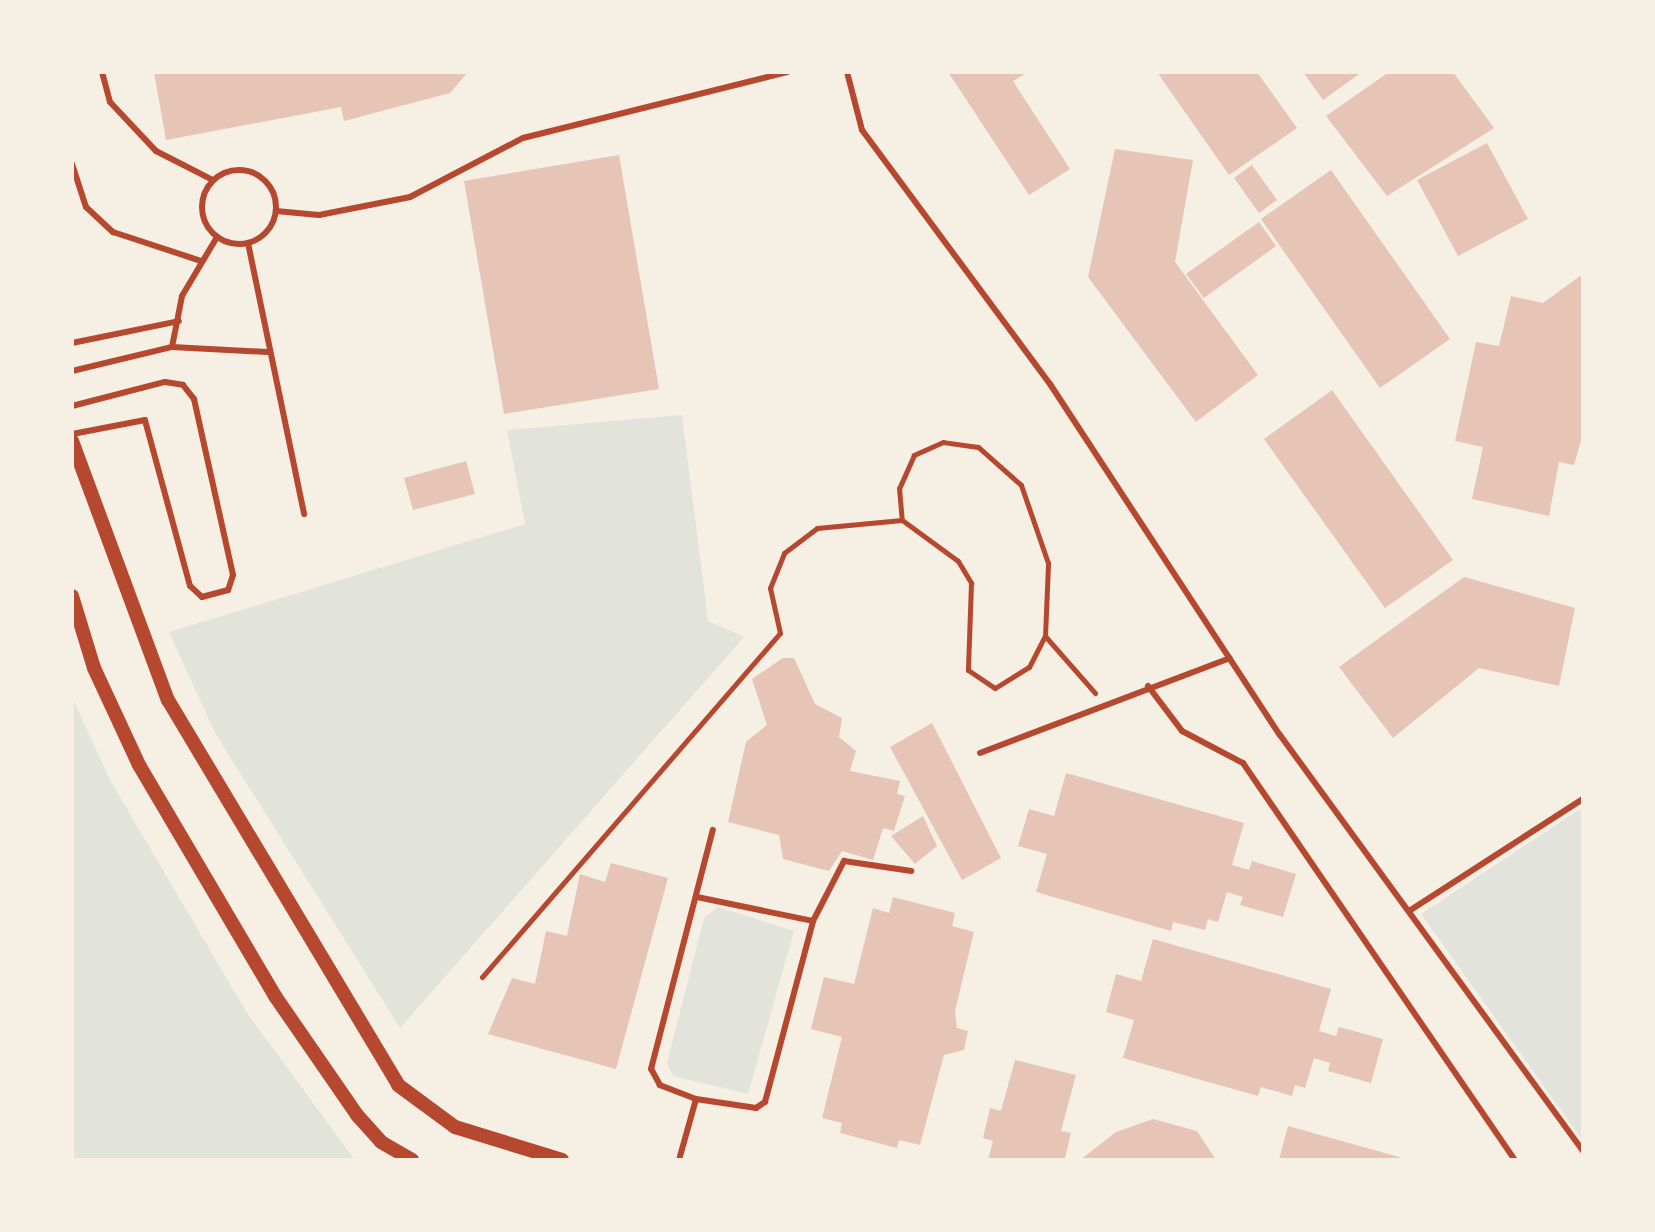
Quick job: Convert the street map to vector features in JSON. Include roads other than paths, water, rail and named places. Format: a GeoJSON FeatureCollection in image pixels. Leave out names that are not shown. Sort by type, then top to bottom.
{"type":"FeatureCollection","features":[{"type":"Feature","properties":{"kind":"street"},"geometry":{"type":"LineString","coordinates":[[72,441],[168,700],[398,1085],[455,1127],[562,1160]]}},
{"type":"Feature","properties":{"kind":"street"},"geometry":{"type":"LineString","coordinates":[[72,596],[94,668],[139,765],[275,996],[357,1115],[381,1142],[412,1160]]}},
{"type":"Feature","properties":{"kind":"lane"},"geometry":{"type":"LineString","coordinates":[[102,72],[110,102],[156,151],[213,180],[250,171],[270,187],[276,211],[265,234],[248,243],[217,237]]}},
{"type":"Feature","properties":{"kind":"lane"},"geometry":{"type":"LineString","coordinates":[[276,211],[319,215],[410,197],[523,138],[724,91],[787,72]]}},
{"type":"Feature","properties":{"kind":"lane"},"geometry":{"type":"LineString","coordinates":[[847,72],[862,130],[1050,384],[1230,658],[1583,1151]]}},
{"type":"Feature","properties":{"kind":"lane"},"geometry":{"type":"LineString","coordinates":[[72,164],[86,207],[113,232],[201,261]]}},
{"type":"Feature","properties":{"kind":"lane"},"geometry":{"type":"LineString","coordinates":[[213,180],[202,203],[217,237]]}},
{"type":"Feature","properties":{"kind":"lane"},"geometry":{"type":"LineString","coordinates":[[172,347],[182,296],[217,237]]}},
{"type":"Feature","properties":{"kind":"lane"},"geometry":{"type":"LineString","coordinates":[[248,243],[267,352],[304,514]]}},
{"type":"Feature","properties":{"kind":"lane"},"geometry":{"type":"LineString","coordinates":[[72,343],[179,321]]}},
{"type":"Feature","properties":{"kind":"lane"},"geometry":{"type":"LineString","coordinates":[[72,371],[172,347],[267,352]]}},
{"type":"Feature","properties":{"kind":"lane"},"geometry":{"type":"LineString","coordinates":[[72,406],[165,382],[183,385],[194,399],[233,575],[228,590],[202,597],[190,586],[145,420],[72,434]]}},
{"type":"Feature","properties":{"kind":"lane"},"geometry":{"type":"LineString","coordinates":[[980,753],[1148,686],[1230,658]]}},
{"type":"Feature","properties":{"kind":"lane"},"geometry":{"type":"LineString","coordinates":[[1148,686],[1182,731],[1243,763],[1515,1160]]}},
{"type":"Feature","properties":{"kind":"lane"},"geometry":{"type":"LineString","coordinates":[[1409,911],[1583,799]]}},
{"type":"Feature","properties":{"kind":"lane"},"geometry":{"type":"LineString","coordinates":[[713,830],[651,1069],[660,1085],[696,1099],[756,1108],[765,1102],[813,921],[823,913],[844,861],[911,871]]}},
{"type":"Feature","properties":{"kind":"lane"},"geometry":{"type":"LineString","coordinates":[[697,897],[813,921]]}},
{"type":"Feature","properties":{"kind":"lane"},"geometry":{"type":"LineString","coordinates":[[679,1160],[696,1099]]}}]}
